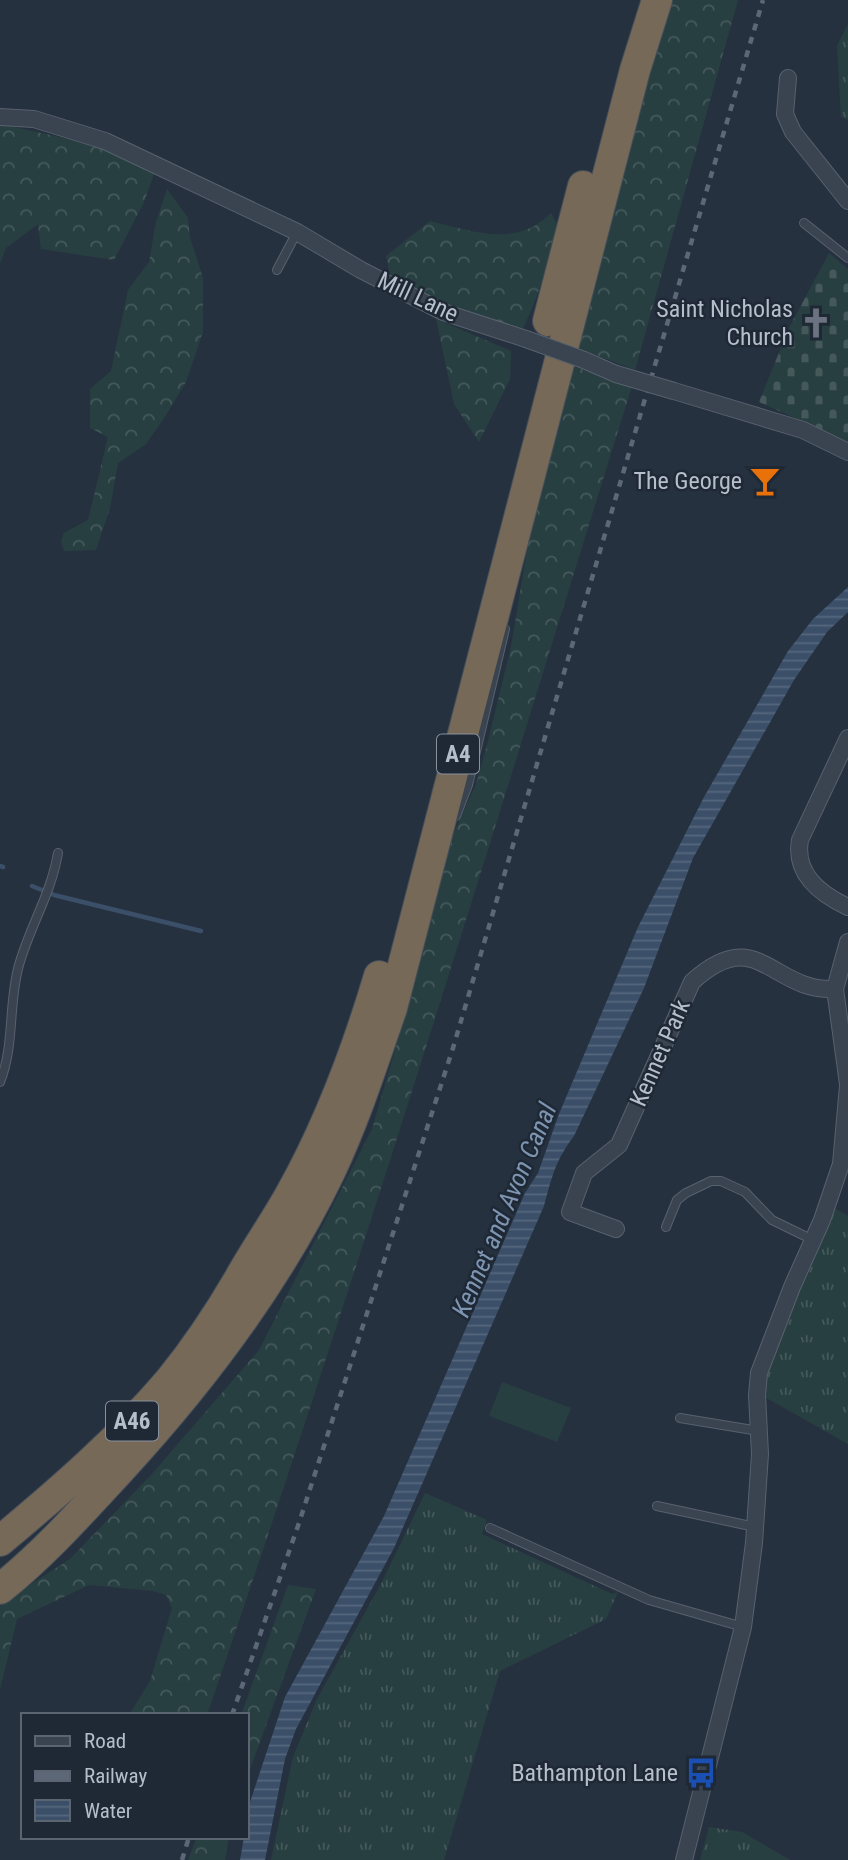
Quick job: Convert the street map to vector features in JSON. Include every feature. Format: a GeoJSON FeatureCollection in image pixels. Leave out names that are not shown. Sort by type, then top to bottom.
{"type":"FeatureCollection","features":[{"type":"Feature","properties":{"kind":"highway","name":"A4"},"geometry":{"type":"LineString","coordinates":[[239,1279],[292,1191],[349,1067],[371,1005],[395,925],[568,243],[637,0]]}},
{"type":"Feature","properties":{"kind":"highway","name":"A4"},"geometry":{"type":"LineString","coordinates":[[136,1452],[233,1335],[281,1261],[329,1173],[357,1106],[391,1008],[635,70],[657,0]]}},
{"type":"Feature","properties":{"kind":"highway"},"geometry":{"type":"LineString","coordinates":[[0,1521],[64,1471],[137,1403],[239,1279]]}},
{"type":"Feature","properties":{"kind":"highway","name":"A46"},"geometry":{"type":"LineString","coordinates":[[0,1541],[71,1481],[169,1381],[225,1306],[239,1279]]}},
{"type":"Feature","properties":{"kind":"highway"},"geometry":{"type":"LineString","coordinates":[[0,1589],[74,1521],[136,1452]]}},
{"type":"Feature","properties":{"kind":"highway","name":"A46"},"geometry":{"type":"LineString","coordinates":[[0,1574],[60,1524],[136,1452]]}},
{"type":"Feature","properties":{"kind":"street"},"geometry":{"type":"LineString","coordinates":[[788,78],[785,114],[793,132],[848,201]]}},
{"type":"Feature","properties":{"kind":"street","name":"Mill Lane"},"geometry":{"type":"LineString","coordinates":[[0,117],[33,119],[105,141],[297,232],[361,270],[443,312],[526,339],[616,374],[803,430],[848,452]]}},
{"type":"Feature","properties":{"kind":"street"},"geometry":{"type":"LineString","coordinates":[[848,738],[800,840],[798,852],[801,867],[814,886],[848,907]]}},
{"type":"Feature","properties":{"kind":"street"},"geometry":{"type":"LineString","coordinates":[[684,1860],[743,1627],[755,1527],[759,1373],[841,1164],[848,1085],[835,989],[847,947]]}},
{"type":"Feature","properties":{"kind":"street","name":"Kennet Park"},"geometry":{"type":"LineString","coordinates":[[616,1230],[570,1212],[584,1172],[619,1146],[692,982],[711,965],[739,957],[763,961],[795,982],[818,990],[835,989]]}},
{"type":"Feature","properties":{"kind":"lane"},"geometry":{"type":"LineString","coordinates":[[804,223],[848,258]]}},
{"type":"Feature","properties":{"kind":"lane"},"geometry":{"type":"LineString","coordinates":[[277,270],[297,232]]}},
{"type":"Feature","properties":{"kind":"lane"},"geometry":{"type":"LineString","coordinates":[[534,499],[537,444]]}},
{"type":"Feature","properties":{"kind":"lane"},"geometry":{"type":"LineString","coordinates":[[428,871],[451,827],[468,785],[507,621]]}},
{"type":"Feature","properties":{"kind":"lane"},"geometry":{"type":"LineString","coordinates":[[0,1082],[7,1059],[18,966],[53,883],[58,853]]}},
{"type":"Feature","properties":{"kind":"lane"},"geometry":{"type":"LineString","coordinates":[[666,1227],[677,1200],[686,1192],[704,1183],[721,1181],[746,1192],[772,1220],[813,1240]]}},
{"type":"Feature","properties":{"kind":"lane"},"geometry":{"type":"LineString","coordinates":[[680,1418],[759,1431]]}},
{"type":"Feature","properties":{"kind":"lane"},"geometry":{"type":"LineString","coordinates":[[657,1506],[755,1527]]}},
{"type":"Feature","properties":{"kind":"lane"},"geometry":{"type":"LineString","coordinates":[[490,1528],[649,1600],[743,1627]]}},
{"type":"Feature","properties":{"kind":"green space"},"geometry":{"type":"Polygon","coordinates":[[[670,0],[738,0],[635,370],[575,347],[631,131],[670,0]]]}},
{"type":"Feature","properties":{"kind":"green space"},"geometry":{"type":"Polygon","coordinates":[[[848,24],[848,120],[841,117],[837,46],[848,24]]]}},
{"type":"Feature","properties":{"kind":"green space"},"geometry":{"type":"Polygon","coordinates":[[[0,124],[101,146],[155,171],[144,202],[114,260],[41,249],[38,224],[6,248],[0,263],[0,124]]]}},
{"type":"Feature","properties":{"kind":"green space"},"geometry":{"type":"Polygon","coordinates":[[[167,189],[188,218],[190,238],[203,278],[203,332],[186,382],[166,415],[146,444],[118,463],[110,508],[96,550],[64,551],[61,541],[64,533],[88,520],[108,437],[90,428],[90,389],[111,371],[128,290],[149,262],[156,222],[167,189]]]}},
{"type":"Feature","properties":{"kind":"green space"},"geometry":{"type":"Polygon","coordinates":[[[551,213],[557,224],[550,252],[538,293],[521,332],[441,306],[390,275],[386,256],[430,221],[478,232],[509,234],[538,224],[551,213]]]}},
{"type":"Feature","properties":{"kind":"green space"},"geometry":{"type":"Polygon","coordinates":[[[829,253],[848,269],[848,442],[759,402],[789,328],[829,253]]]}},
{"type":"Feature","properties":{"kind":"green space"},"geometry":{"type":"Polygon","coordinates":[[[436,319],[511,351],[510,379],[479,442],[454,404],[436,319]]]}},
{"type":"Feature","properties":{"kind":"green space"},"geometry":{"type":"Polygon","coordinates":[[[566,364],[632,386],[477,886],[318,1384],[208,1713],[130,1713],[150,1681],[172,1608],[166,1595],[153,1591],[89,1585],[17,1619],[0,1690],[0,1604],[70,1559],[151,1475],[259,1350],[372,1129],[411,995],[448,846],[476,784],[486,749],[511,647],[545,441],[566,364]]]}},
{"type":"Feature","properties":{"kind":"green space"},"geometry":{"type":"Polygon","coordinates":[[[833,1207],[848,1216],[848,1444],[763,1396],[768,1364],[833,1207]]]}},
{"type":"Feature","properties":{"kind":"green space"},"geometry":{"type":"Polygon","coordinates":[[[502,1382],[571,1408],[557,1442],[489,1416],[502,1382]]]}},
{"type":"Feature","properties":{"kind":"green space"},"geometry":{"type":"Polygon","coordinates":[[[425,1493],[487,1520],[482,1534],[612,1594],[618,1592],[606,1619],[500,1671],[444,1860],[271,1860],[293,1757],[317,1699],[381,1584],[425,1493]]]}},
{"type":"Feature","properties":{"kind":"green space"},"geometry":{"type":"Polygon","coordinates":[[[288,1585],[316,1589],[248,1774],[248,1713],[242,1713],[288,1585]]]}},
{"type":"Feature","properties":{"kind":"green space"},"geometry":{"type":"Polygon","coordinates":[[[709,1827],[742,1832],[790,1860],[700,1860],[709,1827]]]}},
{"type":"Feature","properties":{"kind":"green space"},"geometry":{"type":"Polygon","coordinates":[[[196,1839],[229,1839],[225,1860],[188,1860],[196,1839]]]}},
{"type":"Feature","properties":{"kind":"water"},"geometry":{"type":"Polygon","coordinates":[[[848,587],[848,612],[827,632],[794,680],[693,858],[644,988],[574,1136],[558,1161],[544,1206],[394,1548],[296,1729],[285,1759],[265,1860],[240,1860],[244,1839],[248,1839],[249,1805],[285,1697],[384,1516],[525,1193],[538,1173],[559,1114],[638,927],[704,797],[788,651],[813,619],[848,587]]]}},
{"type":"Feature","properties":{"kind":"waterway"},"geometry":{"type":"LineString","coordinates":[[32,886],[54,895],[201,931]]}},
{"type":"Feature","properties":{"kind":"railway"},"geometry":{"type":"LineString","coordinates":[[233,1713],[299,1523],[453,1048],[763,0]]}},
{"type":"Feature","properties":{"kind":"railway"},"geometry":{"type":"LineString","coordinates":[[182,1860],[188,1839]]}},
{"type":"Feature","properties":{"kind":"place","name":"Saint Nicholas Church"},"geometry":{"type":"Point","coordinates":[816,323]}},
{"type":"Feature","properties":{"kind":"place","name":"The George"},"geometry":{"type":"Point","coordinates":[765,481]}},
{"type":"Feature","properties":{"kind":"place","name":"Bathampton Lane"},"geometry":{"type":"Point","coordinates":[701,1773]}},
{"type":"Feature","properties":{"kind":"water label","name":"Kennet and Avon Canal"},"geometry":{"type":"Point","coordinates":[504,1210]}}]}
